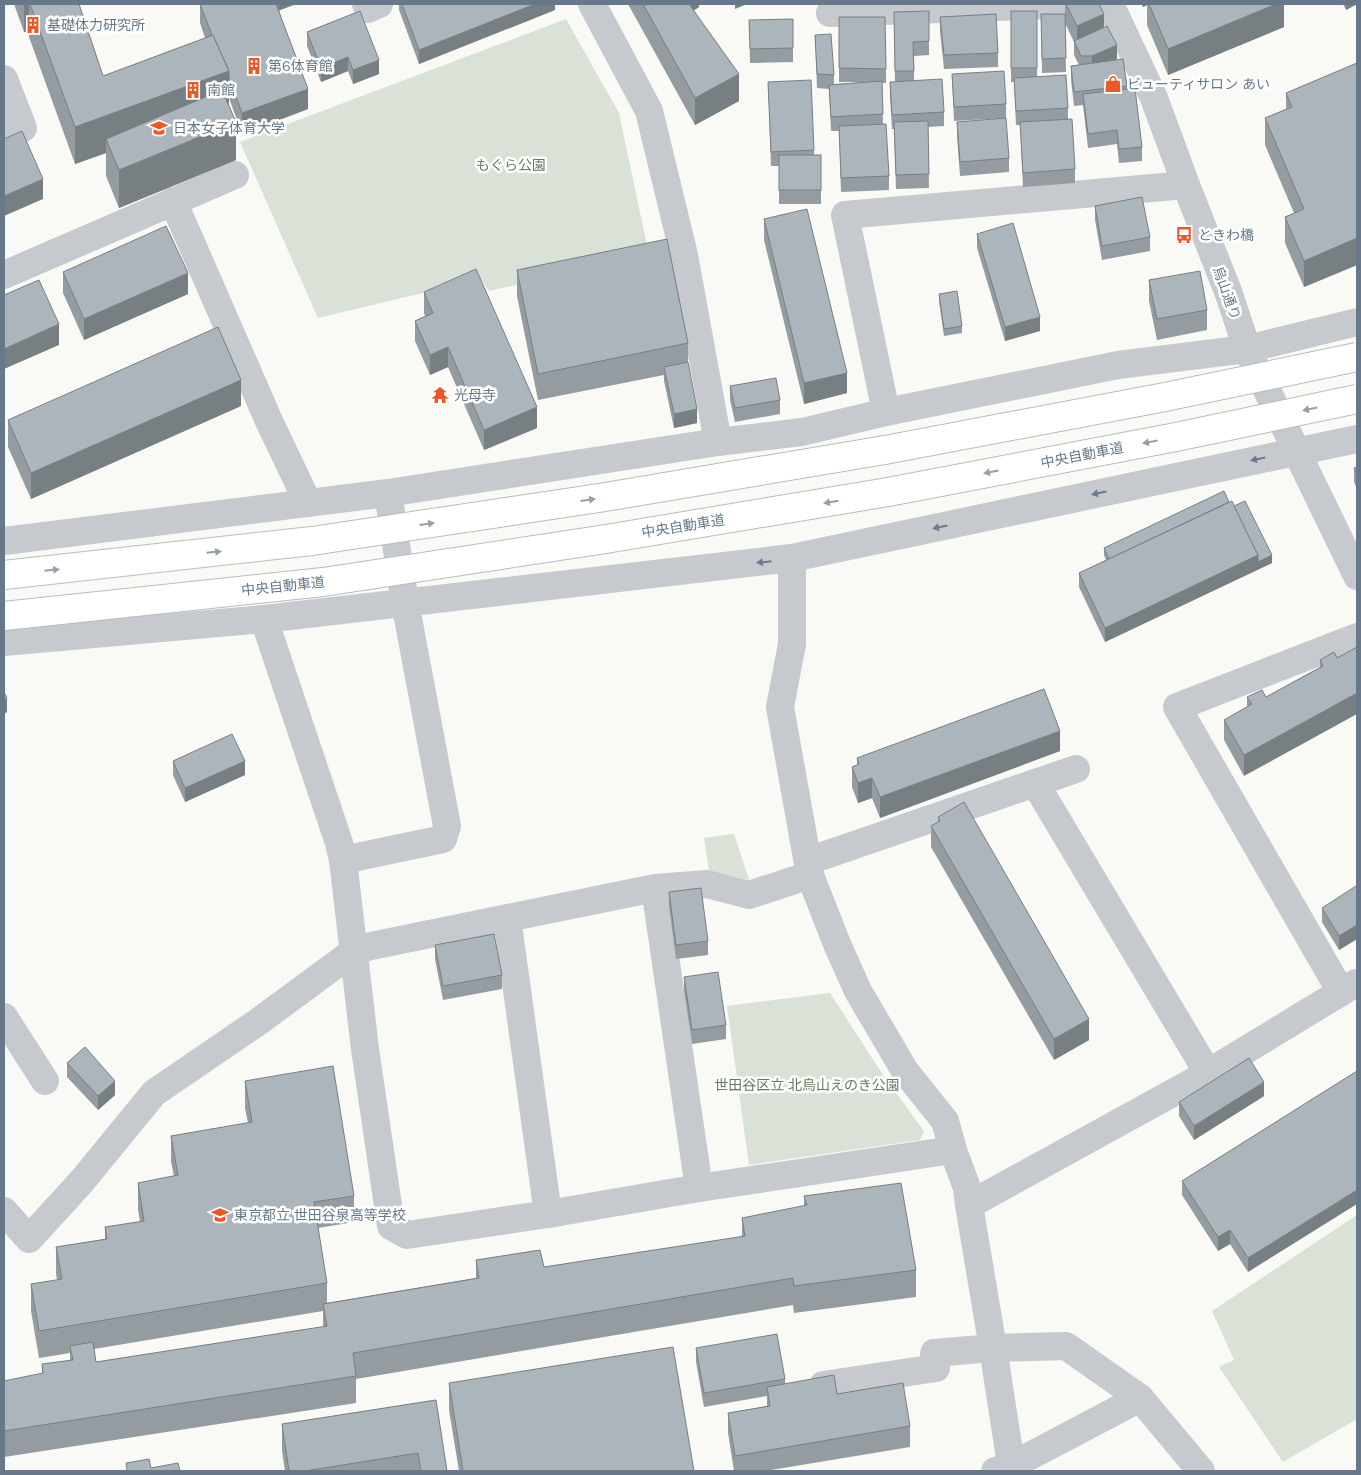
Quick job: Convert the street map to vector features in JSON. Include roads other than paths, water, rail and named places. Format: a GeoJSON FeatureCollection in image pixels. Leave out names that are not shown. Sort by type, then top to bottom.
{"type":"FeatureCollection","features":[{"type":"Feature","properties":{"kind":"highway"},"geometry":{"type":"LineString","coordinates":[[4,575],[312,541],[599,498],[894,448],[1165,397],[1357,357]]}},
{"type":"Feature","properties":{"kind":"highway","name":"中央自動車道"},"geometry":{"type":"LineString","coordinates":[[4,616],[323,582],[606,539],[888,492],[1176,437],[1357,399]]}},
{"type":"Feature","properties":{"kind":"street"},"geometry":{"type":"LineString","coordinates":[[366,4],[368,9],[379,4]]}},
{"type":"Feature","properties":{"kind":"street"},"geometry":{"type":"LineString","coordinates":[[592,4],[649,111],[684,255],[718,442]]}},
{"type":"Feature","properties":{"kind":"street"},"geometry":{"type":"LineString","coordinates":[[830,13],[1079,4]]}},
{"type":"Feature","properties":{"kind":"street","name":"烏山通り"},"geometry":{"type":"LineString","coordinates":[[1110,4],[1154,98],[1229,294],[1247,349],[1357,576]]}},
{"type":"Feature","properties":{"kind":"street"},"geometry":{"type":"LineString","coordinates":[[4,79],[23,128],[4,137]]}},
{"type":"Feature","properties":{"kind":"street"},"geometry":{"type":"LineString","coordinates":[[4,275],[173,200],[235,175]]}},
{"type":"Feature","properties":{"kind":"street"},"geometry":{"type":"LineString","coordinates":[[886,412],[844,215],[1186,185]]}},
{"type":"Feature","properties":{"kind":"street"},"geometry":{"type":"LineString","coordinates":[[173,200],[269,421],[308,503]]}},
{"type":"Feature","properties":{"kind":"street"},"geometry":{"type":"LineString","coordinates":[[4,541],[388,493],[718,442],[802,432],[886,412],[1118,365],[1247,349],[1357,322]]}},
{"type":"Feature","properties":{"kind":"street"},"geometry":{"type":"LineString","coordinates":[[4,642],[264,619],[792,558],[1357,439]]}},
{"type":"Feature","properties":{"kind":"street"},"geometry":{"type":"LineString","coordinates":[[343,860],[443,839],[447,826],[405,602],[388,493]]}},
{"type":"Feature","properties":{"kind":"street"},"geometry":{"type":"LineString","coordinates":[[792,558],[792,644],[780,707],[809,868],[837,944],[858,991],[905,1071],[945,1121],[967,1188],[993,1348],[1005,1470],[1140,1398]]}},
{"type":"Feature","properties":{"kind":"street"},"geometry":{"type":"LineString","coordinates":[[264,619],[343,860],[365,1049],[390,1226],[408,1235],[548,1214],[699,1188],[953,1150]]}},
{"type":"Feature","properties":{"kind":"street"},"geometry":{"type":"LineString","coordinates":[[969,1205],[1208,1073],[1349,987],[1177,707],[1357,637]]}},
{"type":"Feature","properties":{"kind":"street"},"geometry":{"type":"LineString","coordinates":[[4,1211],[29,1239],[82,1181],[154,1093],[258,1022],[353,952],[371,946],[655,888],[707,884],[749,895],[809,868],[1076,768]]}},
{"type":"Feature","properties":{"kind":"street"},"geometry":{"type":"LineString","coordinates":[[1035,783],[1208,1073]]}},
{"type":"Feature","properties":{"kind":"street"},"geometry":{"type":"LineString","coordinates":[[655,888],[699,1188]]}},
{"type":"Feature","properties":{"kind":"street"},"geometry":{"type":"LineString","coordinates":[[507,918],[548,1214]]}},
{"type":"Feature","properties":{"kind":"street"},"geometry":{"type":"LineString","coordinates":[[4,1017],[45,1080]]}},
{"type":"Feature","properties":{"kind":"street"},"geometry":{"type":"LineString","coordinates":[[823,1385],[936,1368],[934,1353],[993,1348],[1066,1346],[1140,1398],[1201,1471]]}},
{"type":"Feature","properties":{"kind":"place","name":"基礎体力研究所"},"geometry":{"type":"Point","coordinates":[33,25]}},
{"type":"Feature","properties":{"kind":"place","name":"第6体育館"},"geometry":{"type":"Point","coordinates":[254,66]}},
{"type":"Feature","properties":{"kind":"place","name":"ビューティサロン あい"},"geometry":{"type":"Point","coordinates":[1113,84]}},
{"type":"Feature","properties":{"kind":"place","name":"南館"},"geometry":{"type":"Point","coordinates":[193,90]}},
{"type":"Feature","properties":{"kind":"place","name":"日本女子体育大学"},"geometry":{"type":"Point","coordinates":[159,128]}},
{"type":"Feature","properties":{"kind":"place","name":"ときわ橋"},"geometry":{"type":"Point","coordinates":[1184,235]}},
{"type":"Feature","properties":{"kind":"place","name":"光母寺"},"geometry":{"type":"Point","coordinates":[440,395]}},
{"type":"Feature","properties":{"kind":"place","name":"東京都立 世田谷泉高等学校"},"geometry":{"type":"Point","coordinates":[220,1215]}},
{"type":"Feature","properties":{"kind":"park label","name":"もぐら公園"},"geometry":{"type":"Point","coordinates":[511,165]}},
{"type":"Feature","properties":{"kind":"park label","name":"世田谷区立 北烏山えのき公園"},"geometry":{"type":"Point","coordinates":[807,1085]}}]}
